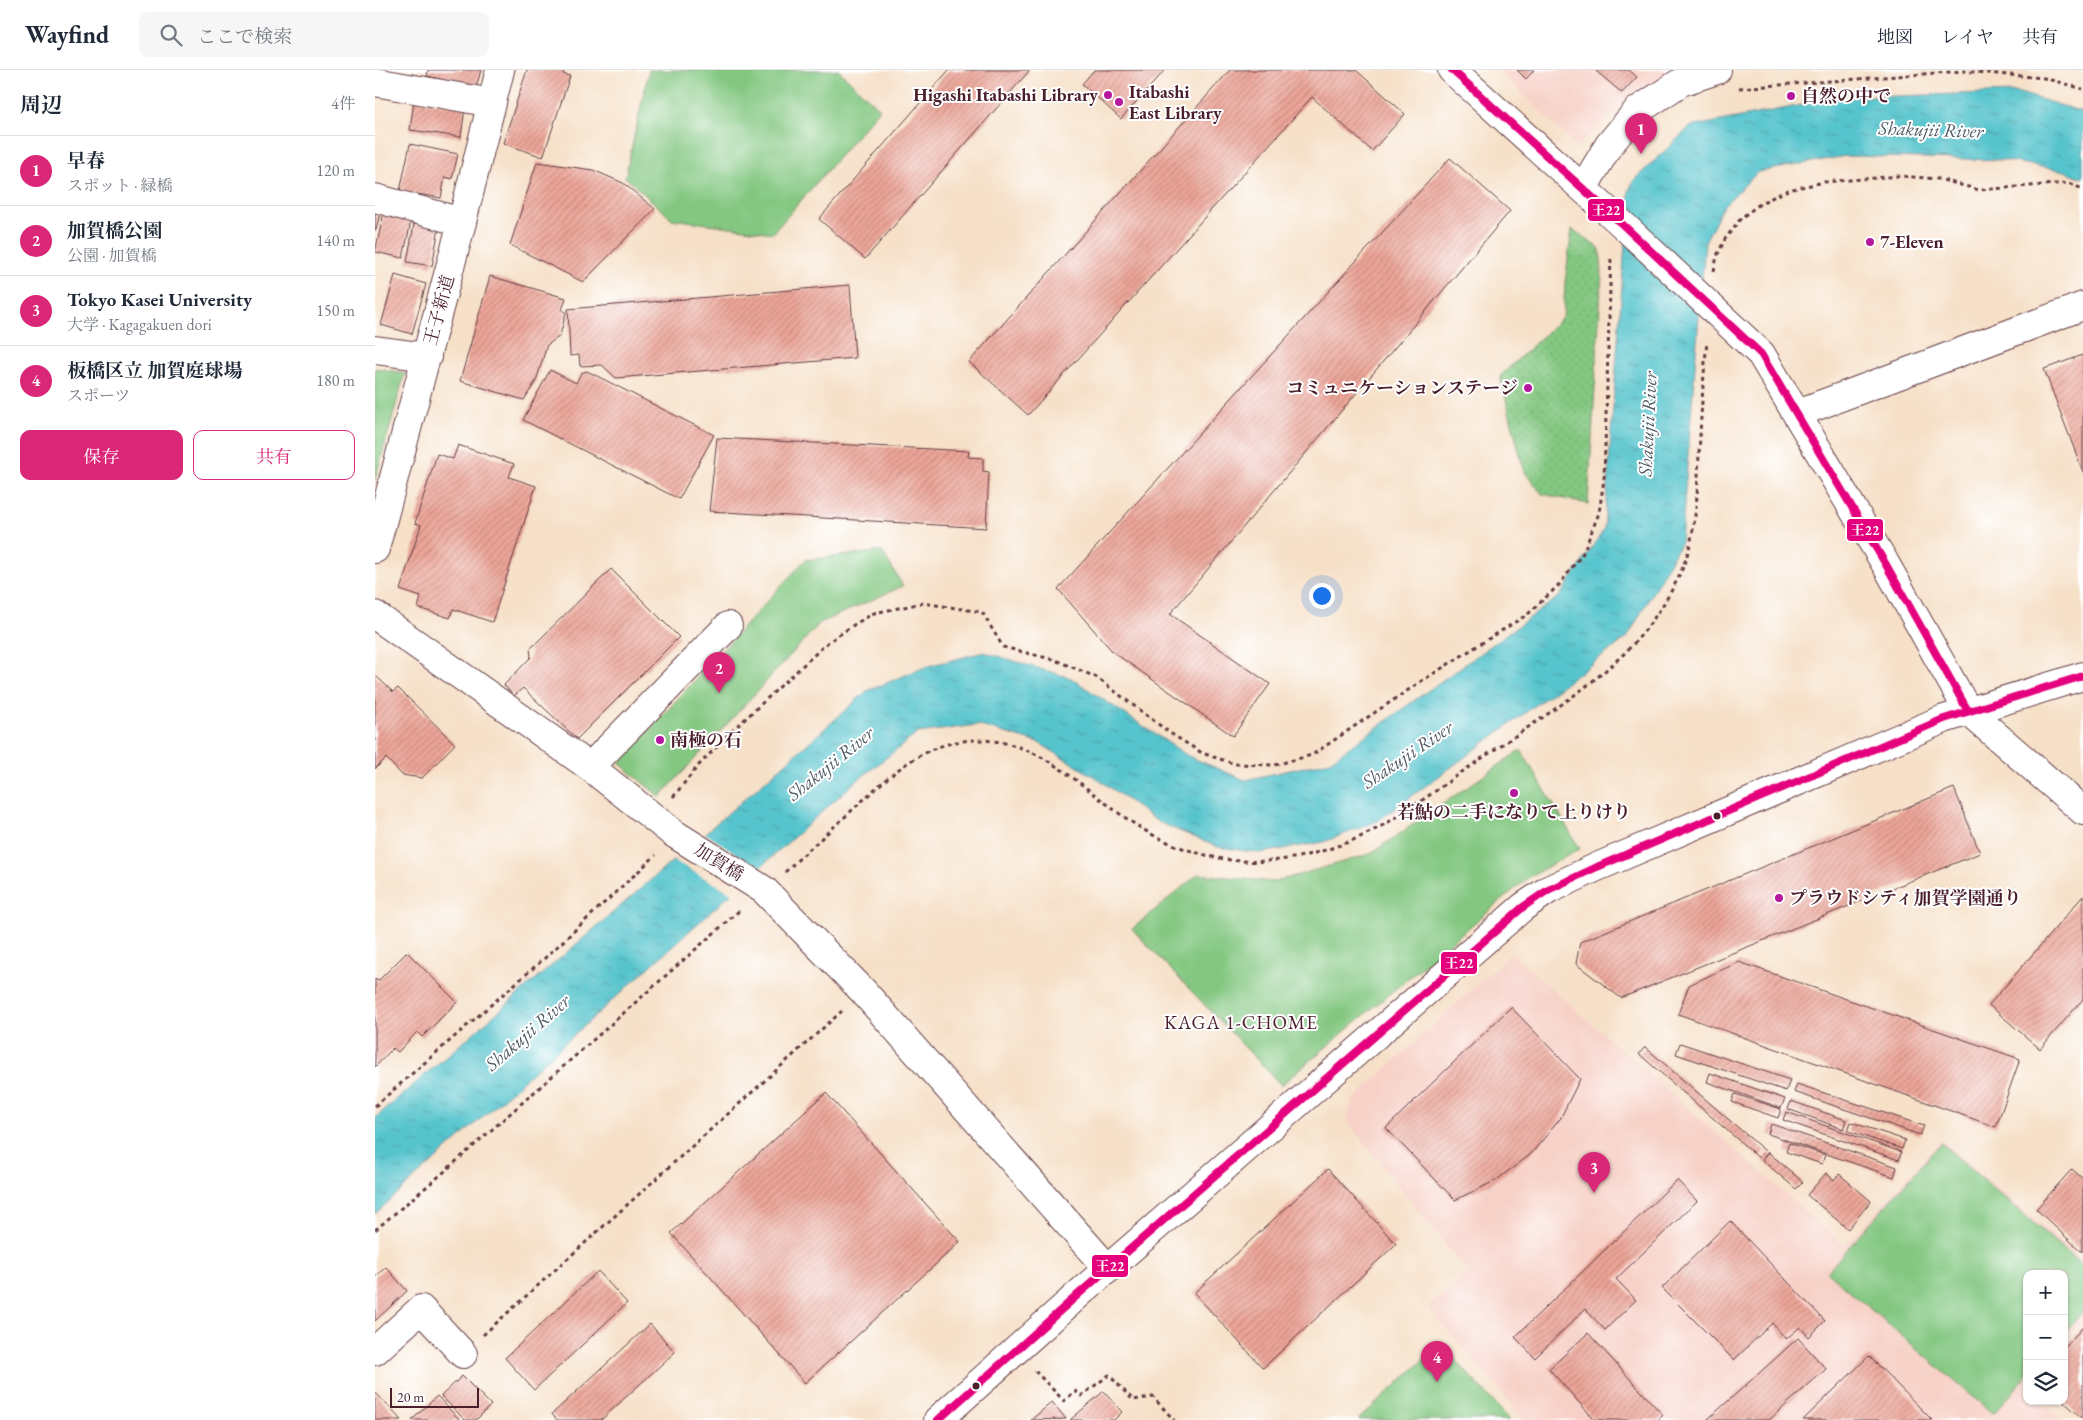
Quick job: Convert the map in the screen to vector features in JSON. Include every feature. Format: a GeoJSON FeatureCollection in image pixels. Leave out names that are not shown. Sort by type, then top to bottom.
{"type":"FeatureCollection","features":[{"type":"Feature","properties":{"kind":"street","name":"王子新道"},"geometry":{"type":"LineString","coordinates":[[375,548],[427,357],[500,70]]}},
{"type":"Feature","properties":{"kind":"street"},"geometry":{"type":"LineString","coordinates":[[1452,70],[1583,188],[1617,236],[1708,305],[1761,354],[1798,413],[1968,711],[2083,811]]}},
{"type":"Feature","properties":{"kind":"street"},"geometry":{"type":"LineString","coordinates":[[1583,188],[1609,145],[1637,111],[1681,82],[1717,70]]}},
{"type":"Feature","properties":{"kind":"street"},"geometry":{"type":"LineString","coordinates":[[375,82],[492,103]]}},
{"type":"Feature","properties":{"kind":"street"},"geometry":{"type":"LineString","coordinates":[[375,198],[462,222]]}},
{"type":"Feature","properties":{"kind":"street"},"geometry":{"type":"LineString","coordinates":[[1798,413],[2083,306]]}},
{"type":"Feature","properties":{"kind":"street"},"geometry":{"type":"LineString","coordinates":[[375,350],[427,357]]}},
{"type":"Feature","properties":{"kind":"street","name":"加賀橋"},"geometry":{"type":"LineString","coordinates":[[375,615],[590,767],[665,826],[764,890],[863,991],[1108,1269]]}},
{"type":"Feature","properties":{"kind":"street"},"geometry":{"type":"LineString","coordinates":[[590,767],[728,626]]}},
{"type":"Feature","properties":{"kind":"street"},"geometry":{"type":"LineString","coordinates":[[938,1420],[1523,907],[1548,890],[1597,866],[1944,719],[2083,676]]}},
{"type":"Feature","properties":{"kind":"street"},"geometry":{"type":"LineString","coordinates":[[375,1351],[421,1309],[463,1354]]}},
{"type":"Feature","properties":{"kind":"path"},"geometry":{"type":"LineString","coordinates":[[1736,88],[1963,72],[2044,78],[2083,89]]}},
{"type":"Feature","properties":{"kind":"path"},"geometry":{"type":"LineString","coordinates":[[375,1230],[444,1172],[764,890],[894,772],[929,750],[963,742],[990,741],[1018,747],[1054,763],[1136,825],[1173,845],[1203,855],[1236,862],[1270,862],[1344,844],[1407,809],[1573,696],[1617,661],[1638,638],[1658,611],[1679,574],[1693,534],[1708,305],[1713,273],[1717,256],[1725,239],[1741,218],[1761,203],[1788,190],[1824,182],[1900,176],[1939,179],[1979,190],[2068,183],[2083,189]]}},
{"type":"Feature","properties":{"kind":"path"},"geometry":{"type":"LineString","coordinates":[[375,1106],[547,956],[651,861],[665,826],[697,766],[827,643],[874,613],[923,603],[982,612],[1003,647],[1055,660],[1096,678],[1170,733],[1202,753],[1235,764],[1275,765],[1312,756],[1420,682],[1528,614],[1559,585],[1583,553],[1599,513],[1603,479],[1617,236]]}},
{"type":"Feature","properties":{"kind":"path"},"geometry":{"type":"LineString","coordinates":[[463,1354],[863,991]]}},
{"type":"Feature","properties":{"kind":"path"},"geometry":{"type":"LineString","coordinates":[[1032,1368],[1064,1401],[1075,1391],[1081,1396],[1109,1375],[1133,1400],[1153,1397],[1174,1420]]}},
{"type":"Feature","properties":{"kind":"shaded area"},"geometry":{"type":"Polygon","coordinates":[[[1498,70],[1679,70],[1621,106],[1577,147],[1498,70]]]}},
{"type":"Feature","properties":{"kind":"shaded area"},"geometry":{"type":"Polygon","coordinates":[[[1511,953],[1845,1246],[1941,1140],[2083,1260],[2083,1321],[2068,1338],[2068,1270],[2023,1270],[2023,1405],[2043,1405],[2062,1420],[1525,1420],[1428,1307],[1468,1273],[1348,1122],[1351,1102],[1511,953]]]}},
{"type":"Feature","properties":{"kind":"green space"},"geometry":{"type":"Polygon","coordinates":[[[649,70],[838,70],[880,109],[773,233],[672,219],[625,177],[649,70]]]}},
{"type":"Feature","properties":{"kind":"green space"},"geometry":{"type":"Polygon","coordinates":[[[1572,229],[1600,249],[1602,273],[1588,504],[1542,494],[1524,471],[1500,376],[1563,317],[1565,282],[1572,229]]]}},
{"type":"Feature","properties":{"kind":"green space"},"geometry":{"type":"Polygon","coordinates":[[[375,368],[405,373],[375,480],[375,368]]]}},
{"type":"Feature","properties":{"kind":"green space"},"geometry":{"type":"Polygon","coordinates":[[[882,551],[903,586],[820,623],[660,797],[619,763],[805,560],[882,551]]]}},
{"type":"Feature","properties":{"kind":"green space"},"geometry":{"type":"Polygon","coordinates":[[[1521,750],[1580,849],[1529,877],[1281,1085],[1132,929],[1198,874],[1274,882],[1370,854],[1521,750]]]}},
{"type":"Feature","properties":{"kind":"green space"},"geometry":{"type":"Polygon","coordinates":[[[1941,1143],[2083,1266],[2083,1312],[2068,1329],[2068,1270],[2023,1270],[2023,1380],[1993,1414],[1827,1272],[1941,1143]]]}},
{"type":"Feature","properties":{"kind":"green space"},"geometry":{"type":"Polygon","coordinates":[[[1441,1344],[1510,1420],[1358,1420],[1441,1344]]]}},
{"type":"Feature","properties":{"kind":"water","name":"Shakujii River"},"geometry":{"type":"Polygon","coordinates":[[[2016,92],[2083,112],[2083,178],[2065,171],[2002,160],[1845,156],[1758,172],[1723,206],[1705,242],[1681,542],[1627,638],[1378,821],[1324,842],[1260,853],[1218,847],[1158,822],[1101,781],[1039,743],[977,725],[918,733],[854,783],[375,1214],[375,1118],[867,691],[928,666],[984,652],[1071,678],[1188,756],[1245,780],[1330,761],[1560,596],[1604,529],[1629,190],[1634,180],[1690,127],[1838,98],[2016,92]]]}},
{"type":"Feature","properties":{"kind":"pier"},"geometry":{"type":"Polygon","coordinates":[[[703,832],[762,870],[735,895],[671,859],[703,832]]]}},
{"type":"Feature","properties":{"kind":"building"},"geometry":{"type":"Polygon","coordinates":[[[428,70],[481,70],[476,88],[427,76],[428,70]]]}},
{"type":"Feature","properties":{"kind":"building"},"geometry":{"type":"Polygon","coordinates":[[[527,70],[564,70],[563,74],[570,76],[543,157],[503,143],[527,70]]]}},
{"type":"Feature","properties":{"kind":"building"},"geometry":{"type":"Polygon","coordinates":[[[949,70],[1030,70],[865,259],[819,219],[949,70]]]}},
{"type":"Feature","properties":{"kind":"building","name":"Itabashi East Library"},"geometry":{"type":"Polygon","coordinates":[[[1094,70],[1165,70],[1121,119],[1082,84],[1094,70]]]}},
{"type":"Feature","properties":{"kind":"building"},"geometry":{"type":"Polygon","coordinates":[[[1230,70],[1356,70],[1405,114],[1372,151],[1312,97],[1028,415],[969,362],[1230,70]]]}},
{"type":"Feature","properties":{"kind":"building"},"geometry":{"type":"Polygon","coordinates":[[[1517,70],[1534,70],[1526,79],[1517,70]]]}},
{"type":"Feature","properties":{"kind":"building"},"geometry":{"type":"Polygon","coordinates":[[[1595,70],[1629,70],[1637,77],[1622,93],[1595,70]]]}},
{"type":"Feature","properties":{"kind":"building"},"geometry":{"type":"Polygon","coordinates":[[[414,100],[465,108],[461,137],[410,130],[414,100]]]}},
{"type":"Feature","properties":{"kind":"building"},"geometry":{"type":"Polygon","coordinates":[[[410,144],[458,154],[452,179],[445,177],[441,198],[400,191],[410,144]]]}},
{"type":"Feature","properties":{"kind":"building"},"geometry":{"type":"Polygon","coordinates":[[[1450,158],[1510,211],[1170,614],[1270,684],[1233,736],[1113,652],[1058,589],[1450,158]]]}},
{"type":"Feature","properties":{"kind":"building"},"geometry":{"type":"Polygon","coordinates":[[[537,162],[593,170],[623,183],[655,209],[583,282],[510,245],[537,162]]]}},
{"type":"Feature","properties":{"kind":"building"},"geometry":{"type":"Polygon","coordinates":[[[375,207],[381,209],[376,230],[375,230],[375,207]]]}},
{"type":"Feature","properties":{"kind":"building"},"geometry":{"type":"Polygon","coordinates":[[[384,212],[412,217],[403,258],[375,252],[384,212]]]}},
{"type":"Feature","properties":{"kind":"building"},"geometry":{"type":"Polygon","coordinates":[[[414,224],[439,228],[432,266],[407,262],[414,224]]]}},
{"type":"Feature","properties":{"kind":"building"},"geometry":{"type":"Polygon","coordinates":[[[395,275],[426,284],[412,334],[381,325],[395,275]]]}},
{"type":"Feature","properties":{"kind":"building"},"geometry":{"type":"Polygon","coordinates":[[[490,276],[566,298],[562,310],[566,312],[560,336],[547,345],[536,381],[524,400],[460,381],[490,276]]]}},
{"type":"Feature","properties":{"kind":"building"},"geometry":{"type":"Polygon","coordinates":[[[850,285],[855,358],[616,378],[602,365],[580,366],[579,355],[570,356],[568,309],[850,285]]]}},
{"type":"Feature","properties":{"kind":"building"},"geometry":{"type":"Polygon","coordinates":[[[2083,355],[2083,472],[2044,369],[2083,355]]]}},
{"type":"Feature","properties":{"kind":"building"},"geometry":{"type":"Polygon","coordinates":[[[550,370],[576,383],[581,373],[587,371],[714,435],[679,499],[523,420],[550,370]]]}},
{"type":"Feature","properties":{"kind":"building"},"geometry":{"type":"Polygon","coordinates":[[[717,438],[969,451],[968,457],[983,458],[983,471],[989,472],[986,528],[709,511],[717,438]]]}},
{"type":"Feature","properties":{"kind":"building"},"geometry":{"type":"Polygon","coordinates":[[[458,445],[514,464],[509,477],[536,486],[492,622],[453,609],[450,618],[418,608],[421,597],[400,590],[421,525],[415,523],[437,454],[453,459],[458,445]]]}},
{"type":"Feature","properties":{"kind":"building"},"geometry":{"type":"Polygon","coordinates":[[[611,569],[679,637],[577,739],[523,688],[514,696],[504,685],[531,657],[530,649],[611,569]]]}},
{"type":"Feature","properties":{"kind":"building"},"geometry":{"type":"Polygon","coordinates":[[[375,675],[393,692],[398,688],[455,744],[422,778],[402,775],[386,758],[375,769],[375,675]]]}},
{"type":"Feature","properties":{"kind":"building","name":"プラウドシティ加賀学園通り"},"geometry":{"type":"Polygon","coordinates":[[[1954,788],[1980,853],[1621,998],[1576,964],[1580,942],[1954,788]]]}},
{"type":"Feature","properties":{"kind":"building"},"geometry":{"type":"Polygon","coordinates":[[[2083,896],[2083,999],[2040,1049],[1989,1005],[2083,896]]]}},
{"type":"Feature","properties":{"kind":"building"},"geometry":{"type":"Polygon","coordinates":[[[407,952],[457,1002],[422,1037],[417,1032],[398,1052],[393,1048],[375,1067],[375,979],[378,981],[407,952]]]}},
{"type":"Feature","properties":{"kind":"building"},"geometry":{"type":"Polygon","coordinates":[[[1739,962],[2020,1059],[1996,1127],[1678,1014],[1689,985],[1739,962]]]}},
{"type":"Feature","properties":{"kind":"building"},"geometry":{"type":"Polygon","coordinates":[[[1511,1007],[1580,1079],[1560,1119],[1531,1154],[1495,1181],[1455,1200],[1386,1128],[1511,1007]]]}},
{"type":"Feature","properties":{"kind":"building"},"geometry":{"type":"Polygon","coordinates":[[[1680,1043],[1790,1080],[1786,1091],[1676,1054],[1680,1043]]]}},
{"type":"Feature","properties":{"kind":"building"},"geometry":{"type":"Polygon","coordinates":[[[1645,1047],[1765,1151],[1759,1158],[1639,1054],[1645,1047]]]}},
{"type":"Feature","properties":{"kind":"building"},"geometry":{"type":"Polygon","coordinates":[[[1710,1073],[1785,1099],[1781,1108],[1707,1082],[1710,1073]]]}},
{"type":"Feature","properties":{"kind":"building"},"geometry":{"type":"Polygon","coordinates":[[[1797,1084],[1924,1126],[1920,1135],[1794,1092],[1797,1084]]]}},
{"type":"Feature","properties":{"kind":"building"},"geometry":{"type":"Polygon","coordinates":[[[826,1093],[960,1242],[805,1383],[671,1233],[826,1093]]]}},
{"type":"Feature","properties":{"kind":"building"},"geometry":{"type":"Polygon","coordinates":[[[1735,1094],[1781,1109],[1778,1118],[1732,1102],[1735,1094]]]}},
{"type":"Feature","properties":{"kind":"building"},"geometry":{"type":"Polygon","coordinates":[[[1791,1101],[1846,1120],[1843,1129],[1788,1109],[1791,1101]]]}},
{"type":"Feature","properties":{"kind":"building"},"geometry":{"type":"Polygon","coordinates":[[[1786,1112],[1901,1152],[1899,1160],[1783,1120],[1786,1112]]]}},
{"type":"Feature","properties":{"kind":"building"},"geometry":{"type":"Polygon","coordinates":[[[1851,1122],[1905,1140],[1902,1149],[1848,1131],[1851,1122]]]}},
{"type":"Feature","properties":{"kind":"building"},"geometry":{"type":"Polygon","coordinates":[[[1771,1124],[1897,1167],[1894,1177],[1768,1134],[1771,1124]]]}},
{"type":"Feature","properties":{"kind":"building"},"geometry":{"type":"Polygon","coordinates":[[[1789,1143],[1825,1155],[1822,1164],[1786,1152],[1789,1143]]]}},
{"type":"Feature","properties":{"kind":"building"},"geometry":{"type":"Polygon","coordinates":[[[1768,1152],[1803,1182],[1796,1189],[1762,1160],[1768,1152]]]}},
{"type":"Feature","properties":{"kind":"building"},"geometry":{"type":"Polygon","coordinates":[[[1328,1169],[1396,1244],[1263,1368],[1194,1293],[1328,1169]]]}},
{"type":"Feature","properties":{"kind":"building"},"geometry":{"type":"Polygon","coordinates":[[[2072,1169],[2083,1179],[2082,1252],[2036,1209],[2072,1169]]]}},
{"type":"Feature","properties":{"kind":"building"},"geometry":{"type":"Polygon","coordinates":[[[1826,1173],[1834,1180],[1839,1174],[1871,1201],[1848,1229],[1807,1195],[1826,1173]]]}},
{"type":"Feature","properties":{"kind":"building"},"geometry":{"type":"Polygon","coordinates":[[[1677,1180],[1697,1201],[1616,1279],[1636,1300],[1605,1330],[1585,1309],[1535,1358],[1515,1337],[1677,1180]]]}},
{"type":"Feature","properties":{"kind":"building"},"geometry":{"type":"Polygon","coordinates":[[[1730,1221],[1825,1321],[1809,1337],[1800,1327],[1786,1339],[1772,1323],[1734,1360],[1662,1288],[1730,1221]]]}},
{"type":"Feature","properties":{"kind":"building"},"geometry":{"type":"Polygon","coordinates":[[[386,1267],[407,1291],[375,1321],[375,1277],[386,1267]]]}},
{"type":"Feature","properties":{"kind":"building"},"geometry":{"type":"Polygon","coordinates":[[[598,1271],[627,1303],[534,1390],[505,1358],[598,1271]]]}},
{"type":"Feature","properties":{"kind":"building"},"geometry":{"type":"Polygon","coordinates":[[[650,1324],[675,1352],[601,1420],[557,1420],[552,1414],[650,1324]]]}},
{"type":"Feature","properties":{"kind":"building"},"geometry":{"type":"Polygon","coordinates":[[[2083,1327],[2082,1418],[2067,1405],[2068,1344],[2083,1327]]]}},
{"type":"Feature","properties":{"kind":"building"},"geometry":{"type":"Polygon","coordinates":[[[1588,1333],[1663,1415],[1658,1420],[1595,1420],[1549,1369],[1588,1333]]]}},
{"type":"Feature","properties":{"kind":"building"},"geometry":{"type":"Polygon","coordinates":[[[1798,1338],[1826,1369],[1769,1420],[1707,1420],[1798,1338]]]}},
{"type":"Feature","properties":{"kind":"building"},"geometry":{"type":"Polygon","coordinates":[[[1869,1356],[1932,1420],[1803,1420],[1869,1356]]]}},
{"type":"Feature","properties":{"kind":"building"},"geometry":{"type":"Polygon","coordinates":[[[462,1376],[491,1405],[476,1420],[465,1420],[441,1396],[462,1376]]]}},
{"type":"Feature","properties":{"kind":"building"},"geometry":{"type":"Polygon","coordinates":[[[1104,1391],[1122,1412],[1114,1420],[1070,1420],[1104,1391]]]}},
{"type":"Feature","properties":{"kind":"building"},"geometry":{"type":"Polygon","coordinates":[[[375,1392],[401,1420],[375,1420],[375,1392]]]}},
{"type":"Feature","properties":{"kind":"building"},"geometry":{"type":"Polygon","coordinates":[[[437,1396],[460,1420],[412,1420],[437,1396]]]}},
{"type":"Feature","properties":{"kind":"building"},"geometry":{"type":"Polygon","coordinates":[[[1052,1402],[1066,1419],[1031,1420],[1052,1402]]]}},
{"type":"Feature","properties":{"kind":"transit line","name":"王22"},"geometry":{"type":"LineString","coordinates":[[1452,70],[1622,224],[1761,354],[1885,563],[1968,711]]}},
{"type":"Feature","properties":{"kind":"transit line","name":"王22"},"geometry":{"type":"LineString","coordinates":[[938,1420],[1081,1292],[1523,907],[1548,890],[1597,867],[1944,719],[2083,676]]}},
{"type":"Feature","properties":{"kind":"place","name":"Higashi Itabashi Library"},"geometry":{"type":"Point","coordinates":[1108,95]}},
{"type":"Feature","properties":{"kind":"place","name":"自然の中で"},"geometry":{"type":"Point","coordinates":[1791,96]}},
{"type":"Feature","properties":{"kind":"place","name":"Itabashi East Library"},"geometry":{"type":"Point","coordinates":[1119,102]}},
{"type":"Feature","properties":{"kind":"place","name":"早春"},"geometry":{"type":"Point","coordinates":[1641,154]}},
{"type":"Feature","properties":{"kind":"place","name":"7-Eleven"},"geometry":{"type":"Point","coordinates":[1870,242]}},
{"type":"Feature","properties":{"kind":"place","name":"コミュニケーションステージ"},"geometry":{"type":"Point","coordinates":[1528,388]}},
{"type":"Feature","properties":{"kind":"place","name":"加賀橋公園"},"geometry":{"type":"Point","coordinates":[719,693]}},
{"type":"Feature","properties":{"kind":"place","name":"南極の石"},"geometry":{"type":"Point","coordinates":[660,740]}},
{"type":"Feature","properties":{"kind":"place","name":"若鮎の二手になりて上りけり"},"geometry":{"type":"Point","coordinates":[1514,793]}},
{"type":"Feature","properties":{"kind":"place","name":"プラウドシティ加賀学園通り"},"geometry":{"type":"Point","coordinates":[1779,898]}},
{"type":"Feature","properties":{"kind":"place","name":"Tokyo Kasei University"},"geometry":{"type":"Point","coordinates":[1594,1193]}},
{"type":"Feature","properties":{"kind":"place","name":"板橋区立 加賀庭球場"},"geometry":{"type":"Point","coordinates":[1437,1382]}},
{"type":"Feature","properties":{"kind":"district","name":"KAGA 1-CHOME"},"geometry":{"type":"Point","coordinates":[1241,1022]}}]}
